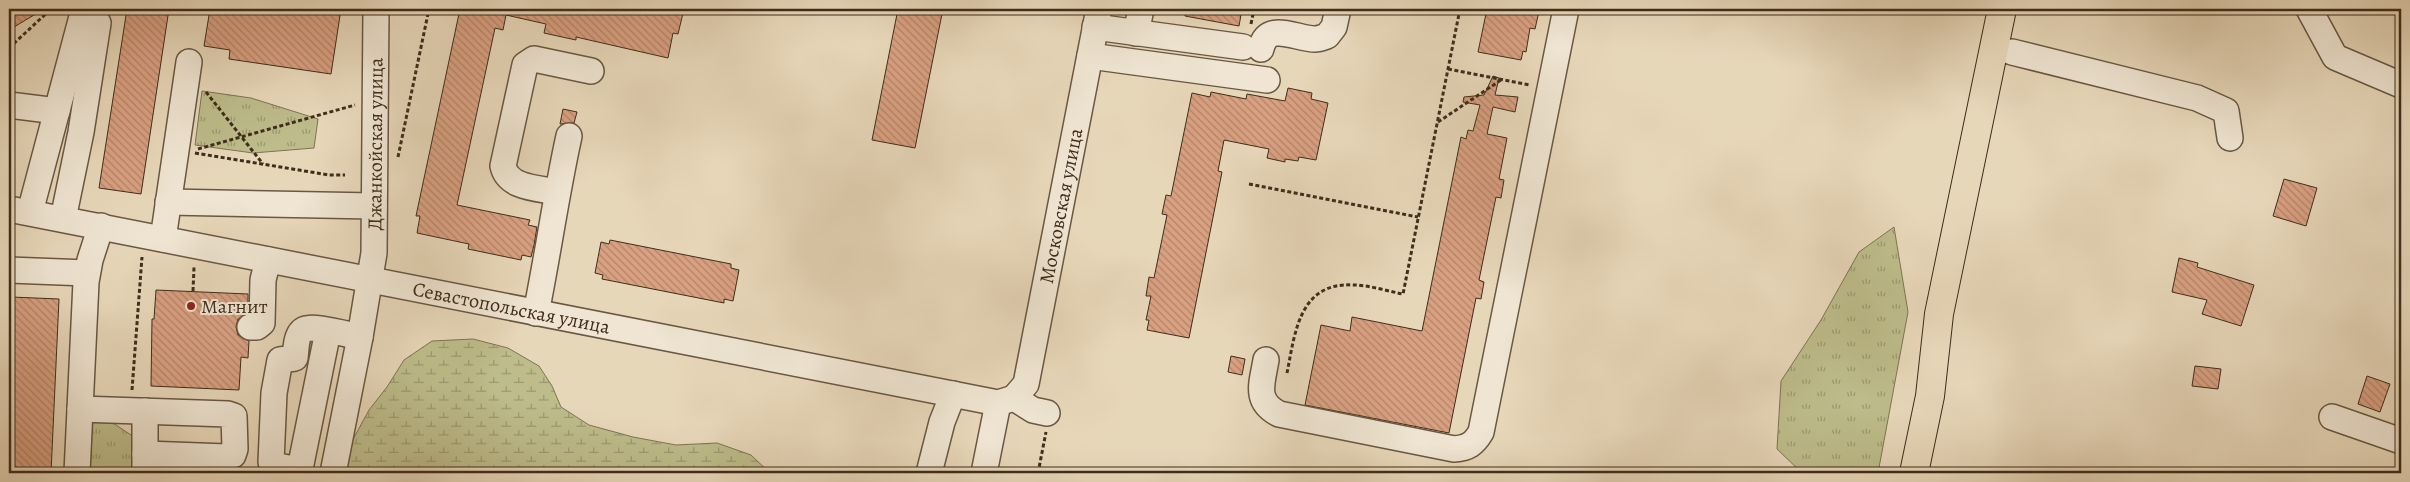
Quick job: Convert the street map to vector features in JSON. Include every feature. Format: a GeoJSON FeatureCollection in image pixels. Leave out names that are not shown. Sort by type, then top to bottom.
{"type":"FeatureCollection","features":[{"type":"Feature","properties":{"kind":"main road"},"geometry":{"type":"LineString","coordinates":[[1914,473],[1930,396],[1939,314],[2002,9]]}},
{"type":"Feature","properties":{"kind":"main road"},"geometry":{"type":"LineString","coordinates":[[1930,396],[1958,312],[2021,9]]}},
{"type":"Feature","properties":{"kind":"street","name":"Джанкойская улица"},"geometry":{"type":"LineString","coordinates":[[333,473],[371,280],[374,253],[376,9]]}},
{"type":"Feature","properties":{"kind":"street"},"geometry":{"type":"LineString","coordinates":[[1136,33],[1141,9]]}},
{"type":"Feature","properties":{"kind":"street"},"geometry":{"type":"LineString","coordinates":[[1097,18],[1136,33],[1252,48],[1262,42],[1269,34],[1279,32],[1316,39],[1327,36],[1334,27],[1338,9]]}},
{"type":"Feature","properties":{"kind":"street"},"geometry":{"type":"LineString","coordinates":[[1266,360],[1261,387],[1262,399],[1269,409],[1279,414],[1454,450],[1466,448],[1476,442],[1481,432],[1566,9]]}},
{"type":"Feature","properties":{"kind":"street"},"geometry":{"type":"LineString","coordinates":[[2309,9],[2335,57],[2401,85]]}},
{"type":"Feature","properties":{"kind":"street"},"geometry":{"type":"LineString","coordinates":[[20,211],[57,111],[83,15]]}},
{"type":"Feature","properties":{"kind":"street"},"geometry":{"type":"LineString","coordinates":[[63,219],[80,132],[83,15]]}},
{"type":"Feature","properties":{"kind":"street","name":"Московская улица"},"geometry":{"type":"LineString","coordinates":[[984,473],[1006,401],[1026,384],[1097,18]]}},
{"type":"Feature","properties":{"kind":"street"},"geometry":{"type":"LineString","coordinates":[[2012,52],[2197,98],[2226,111],[2230,138]]}},
{"type":"Feature","properties":{"kind":"street"},"geometry":{"type":"LineString","coordinates":[[1090,56],[1267,80]]}},
{"type":"Feature","properties":{"kind":"street"},"geometry":{"type":"LineString","coordinates":[[557,192],[514,182],[506,176],[503,166],[525,65],[534,59],[591,71]]}},
{"type":"Feature","properties":{"kind":"street"},"geometry":{"type":"LineString","coordinates":[[162,239],[190,62]]}},
{"type":"Feature","properties":{"kind":"street"},"geometry":{"type":"LineString","coordinates":[[9,105],[57,111]]}},
{"type":"Feature","properties":{"kind":"street"},"geometry":{"type":"LineString","coordinates":[[536,313],[568,136]]}},
{"type":"Feature","properties":{"kind":"street"},"geometry":{"type":"LineString","coordinates":[[168,202],[374,206]]}},
{"type":"Feature","properties":{"kind":"street","name":"Севастопольская улица"},"geometry":{"type":"LineString","coordinates":[[20,211],[953,394],[1006,401],[1033,410],[1046,424]]}},
{"type":"Feature","properties":{"kind":"street"},"geometry":{"type":"LineString","coordinates":[[77,473],[87,273],[101,226]]}},
{"type":"Feature","properties":{"kind":"street"},"geometry":{"type":"LineString","coordinates":[[250,327],[257,327],[262,323],[263,280],[268,260]]}},
{"type":"Feature","properties":{"kind":"street"},"geometry":{"type":"LineString","coordinates":[[9,270],[87,273]]}},
{"type":"Feature","properties":{"kind":"street"},"geometry":{"type":"LineString","coordinates":[[328,330],[307,438],[299,468],[274,465],[271,462],[274,393],[280,360],[295,358],[300,333],[303,328],[309,327],[328,330],[360,337]]}},
{"type":"Feature","properties":{"kind":"street"},"geometry":{"type":"LineString","coordinates":[[929,473],[942,422],[953,394]]}},
{"type":"Feature","properties":{"kind":"street"},"geometry":{"type":"LineString","coordinates":[[80,409],[228,414],[234,416],[236,422],[233,455],[145,464],[138,411]]}},
{"type":"Feature","properties":{"kind":"street"},"geometry":{"type":"LineString","coordinates":[[2332,417],[2401,441]]}},
{"type":"Feature","properties":{"kind":"street"},"geometry":{"type":"LineString","coordinates":[[272,431],[307,438]]}},
{"type":"Feature","properties":{"kind":"path"},"geometry":{"type":"LineString","coordinates":[[9,48],[51,9]]}},
{"type":"Feature","properties":{"kind":"path"},"geometry":{"type":"LineString","coordinates":[[397,159],[429,9]]}},
{"type":"Feature","properties":{"kind":"path"},"geometry":{"type":"LineString","coordinates":[[1286,378],[1298,323],[1309,301],[1329,287],[1353,285],[1403,294],[1460,9]]}},
{"type":"Feature","properties":{"kind":"path"},"geometry":{"type":"LineString","coordinates":[[190,62],[204,90],[263,164]]}},
{"type":"Feature","properties":{"kind":"path"},"geometry":{"type":"LineString","coordinates":[[1448,69],[1550,89]]}},
{"type":"Feature","properties":{"kind":"path"},"geometry":{"type":"LineString","coordinates":[[1437,122],[1502,79]]}},
{"type":"Feature","properties":{"kind":"path"},"geometry":{"type":"LineString","coordinates":[[345,175],[329,175],[187,152],[375,100]]}},
{"type":"Feature","properties":{"kind":"path"},"geometry":{"type":"LineString","coordinates":[[1249,184],[1418,217]]}},
{"type":"Feature","properties":{"kind":"path"},"geometry":{"type":"LineString","coordinates":[[138,411],[142,256]]}},
{"type":"Feature","properties":{"kind":"path"},"geometry":{"type":"LineString","coordinates":[[193,291],[194,266]]}},
{"type":"Feature","properties":{"kind":"path"},"geometry":{"type":"LineString","coordinates":[[1038,473],[1046,424]]}},
{"type":"Feature","properties":{"kind":"green space"},"geometry":{"type":"Polygon","coordinates":[[[202,91],[251,98],[318,119],[314,148],[253,153],[195,145],[202,91]]]}},
{"type":"Feature","properties":{"kind":"green space"},"geometry":{"type":"Polygon","coordinates":[[[1894,227],[1908,312],[1878,473],[1802,473],[1777,449],[1781,381],[1821,320],[1859,252],[1894,227]]]}},
{"type":"Feature","properties":{"kind":"green space"},"geometry":{"type":"Polygon","coordinates":[[[473,339],[508,348],[539,366],[552,386],[561,407],[589,425],[633,437],[676,445],[717,443],[751,455],[770,473],[345,473],[351,443],[369,410],[387,387],[404,360],[432,341],[473,339]]]}},
{"type":"Feature","properties":{"kind":"green space"},"geometry":{"type":"Polygon","coordinates":[[[117,417],[113,423],[131,435],[137,428],[135,473],[86,473],[91,423],[95,418],[117,417]]]}},
{"type":"Feature","properties":{"kind":"building"},"geometry":{"type":"Polygon","coordinates":[[[9,9],[44,9],[9,30],[9,9]]]}},
{"type":"Feature","properties":{"kind":"building"},"geometry":{"type":"Polygon","coordinates":[[[127,9],[169,9],[141,194],[99,188],[127,9]]]}},
{"type":"Feature","properties":{"kind":"building"},"geometry":{"type":"Polygon","coordinates":[[[210,9],[341,9],[331,74],[229,59],[230,50],[204,46],[210,9]]]}},
{"type":"Feature","properties":{"kind":"building"},"geometry":{"type":"Polygon","coordinates":[[[460,9],[684,9],[678,34],[673,33],[668,58],[576,37],[576,40],[544,33],[546,24],[506,15],[503,30],[495,28],[457,205],[530,220],[528,225],[537,227],[534,245],[531,257],[522,255],[521,260],[468,249],[469,244],[417,233],[420,216],[416,216],[460,9]]]}},
{"type":"Feature","properties":{"kind":"building"},"geometry":{"type":"Polygon","coordinates":[[[898,9],[943,9],[915,148],[872,140],[898,9]]]}},
{"type":"Feature","properties":{"kind":"building"},"geometry":{"type":"Polygon","coordinates":[[[1186,9],[1242,9],[1239,26],[1185,16],[1186,9]]]}},
{"type":"Feature","properties":{"kind":"building"},"geometry":{"type":"Polygon","coordinates":[[[1487,9],[1531,9],[1539,11],[1535,29],[1530,28],[1526,52],[1523,51],[1521,60],[1478,52],[1487,9]]]}},
{"type":"Feature","properties":{"kind":"building"},"geometry":{"type":"Polygon","coordinates":[[[1493,76],[1499,78],[1495,95],[1518,97],[1515,112],[1493,107],[1487,134],[1507,138],[1499,179],[1504,180],[1501,198],[1496,197],[1479,280],[1484,282],[1481,299],[1476,298],[1449,433],[1305,405],[1321,325],[1350,331],[1352,317],[1422,331],[1461,137],[1466,139],[1468,130],[1473,131],[1480,105],[1463,102],[1464,97],[1484,95],[1493,76]]]}},
{"type":"Feature","properties":{"kind":"building"},"geometry":{"type":"Polygon","coordinates":[[[1288,88],[1312,93],[1311,99],[1328,103],[1316,160],[1299,157],[1298,161],[1285,159],[1285,162],[1267,158],[1269,149],[1224,140],[1218,171],[1222,172],[1189,338],[1147,330],[1149,320],[1146,320],[1151,296],[1146,296],[1149,277],[1154,278],[1167,215],[1162,214],[1166,195],[1171,196],[1192,93],[1210,97],[1211,92],[1246,99],[1247,94],[1285,101],[1288,88]]]}},
{"type":"Feature","properties":{"kind":"building"},"geometry":{"type":"Polygon","coordinates":[[[563,109],[577,112],[574,123],[560,124],[563,109]]]}},
{"type":"Feature","properties":{"kind":"building"},"geometry":{"type":"Polygon","coordinates":[[[2284,179],[2317,188],[2306,226],[2273,216],[2284,179]]]}},
{"type":"Feature","properties":{"kind":"building"},"geometry":{"type":"Polygon","coordinates":[[[610,240],[731,264],[731,268],[739,270],[733,301],[724,299],[724,303],[602,279],[603,275],[595,273],[601,242],[609,244],[610,240]]]}},
{"type":"Feature","properties":{"kind":"building"},"geometry":{"type":"Polygon","coordinates":[[[2179,258],[2198,263],[2197,267],[2254,285],[2241,326],[2202,314],[2207,300],[2172,292],[2179,258]]]}},
{"type":"Feature","properties":{"kind":"building"},"geometry":{"type":"Polygon","coordinates":[[[156,290],[248,294],[248,313],[238,319],[236,327],[238,335],[249,341],[248,358],[241,357],[239,390],[151,386],[152,319],[154,319],[156,290]]]}},
{"type":"Feature","properties":{"kind":"building"},"geometry":{"type":"Polygon","coordinates":[[[11,297],[59,299],[51,473],[9,473],[11,297]]]}},
{"type":"Feature","properties":{"kind":"building"},"geometry":{"type":"Polygon","coordinates":[[[1231,356],[1245,359],[1242,375],[1228,372],[1231,356]]]}},
{"type":"Feature","properties":{"kind":"building"},"geometry":{"type":"Polygon","coordinates":[[[2195,366],[2221,369],[2218,389],[2192,386],[2195,366]]]}},
{"type":"Feature","properties":{"kind":"building"},"geometry":{"type":"Polygon","coordinates":[[[2367,376],[2390,384],[2380,412],[2358,404],[2367,376]]]}},
{"type":"Feature","properties":{"kind":"place","name":"Магнит"},"geometry":{"type":"Point","coordinates":[191,306]}}]}
